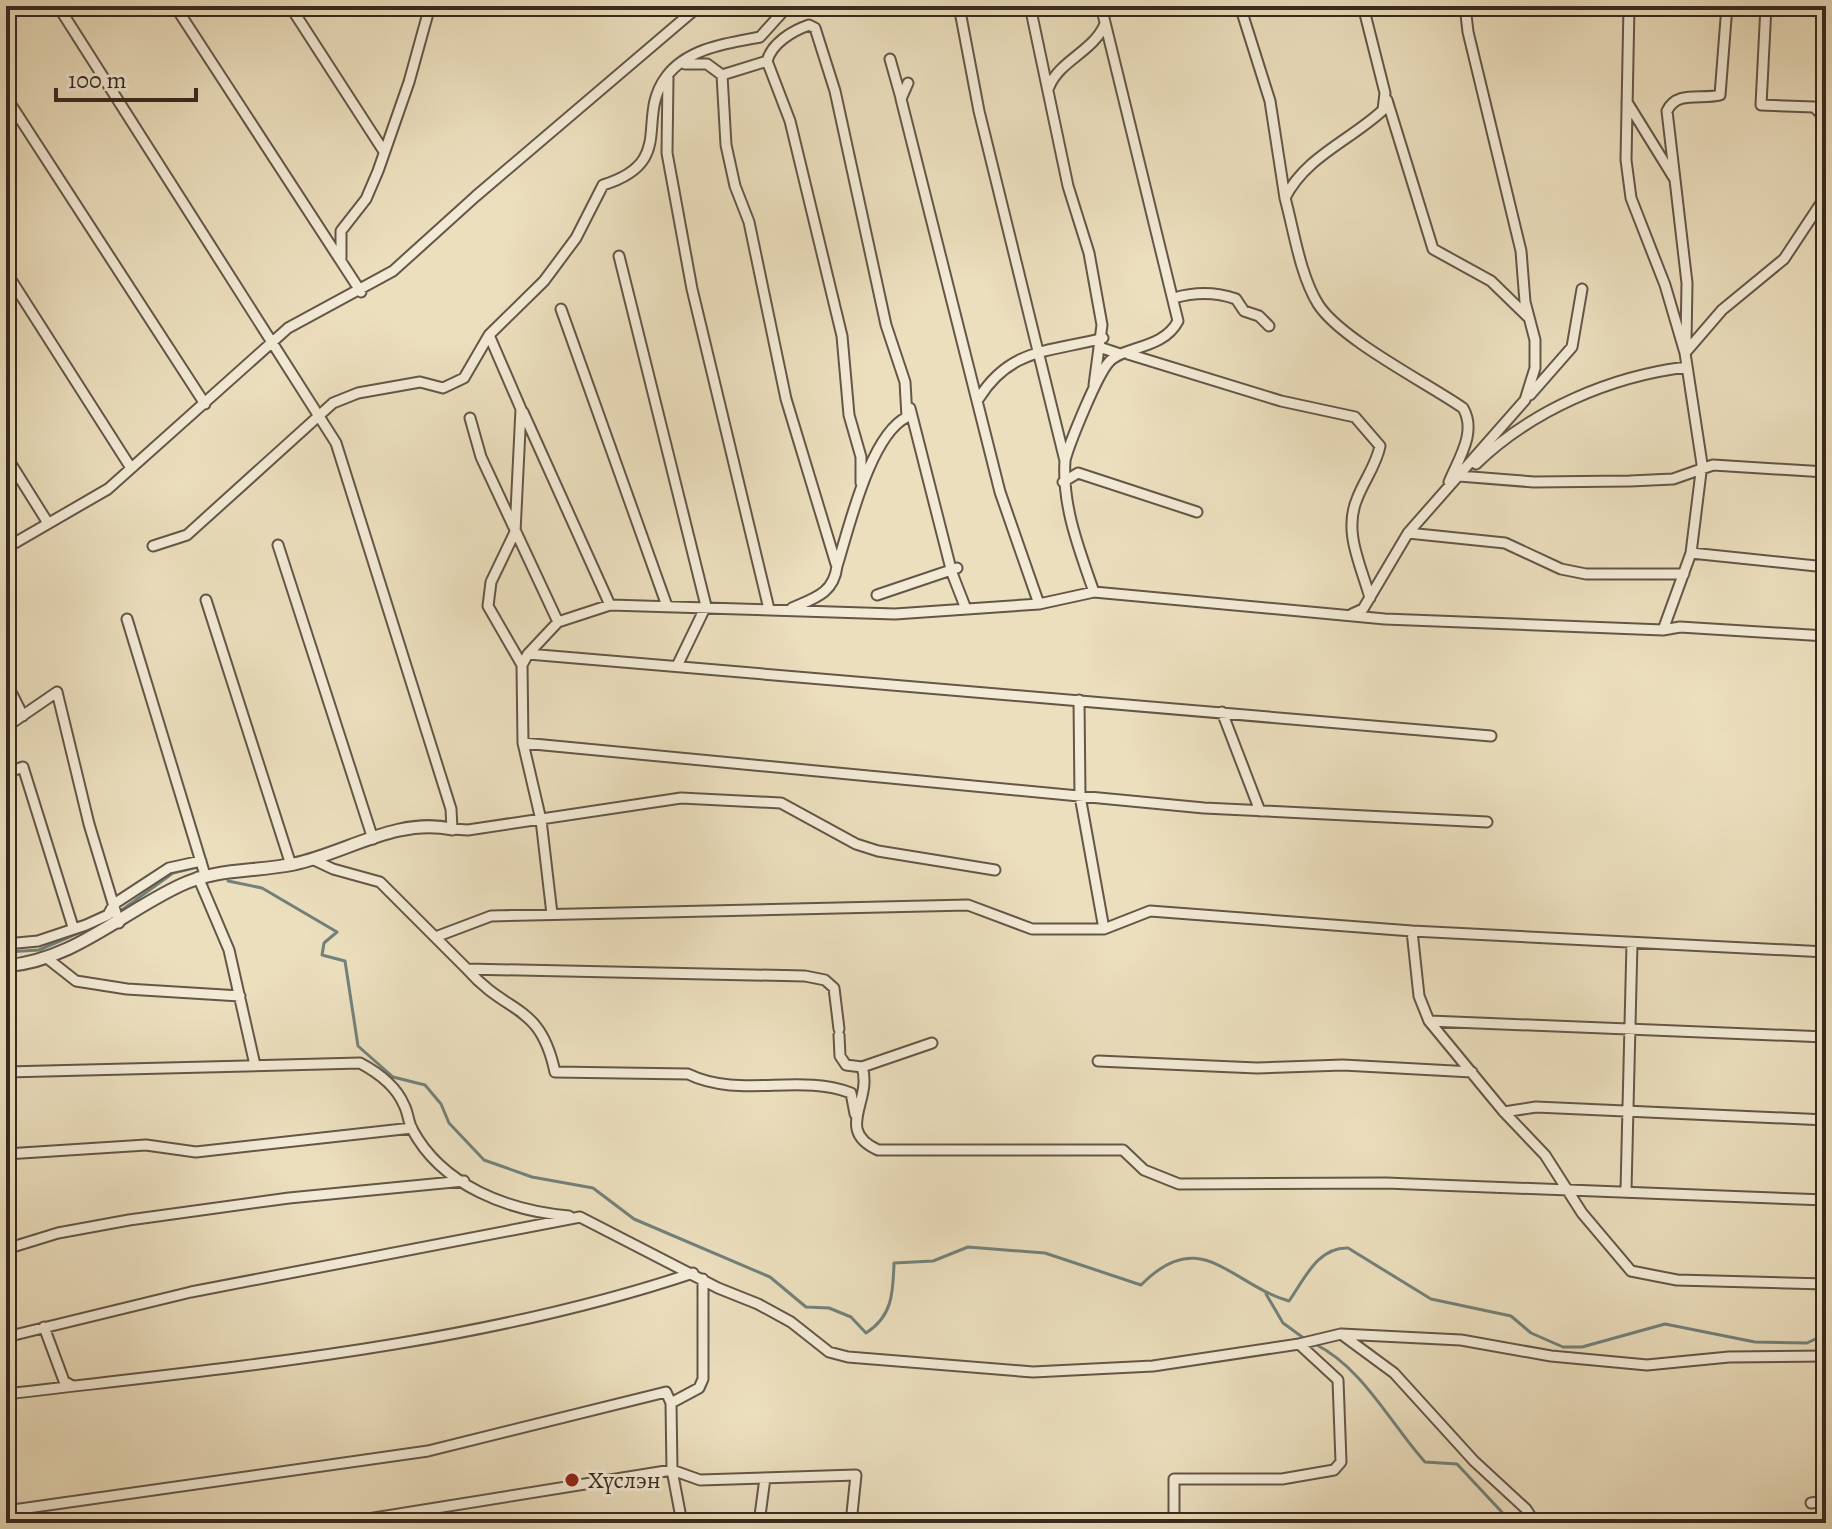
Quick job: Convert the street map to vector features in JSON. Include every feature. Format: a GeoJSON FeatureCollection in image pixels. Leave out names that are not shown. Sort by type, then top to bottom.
{"type":"FeatureCollection","features":[{"type":"Feature","properties":{"kind":"street"},"geometry":{"type":"LineString","coordinates":[[58,6],[274,341],[280,357],[320,414],[336,443],[451,809],[452,829]]}},
{"type":"Feature","properties":{"kind":"street"},"geometry":{"type":"LineString","coordinates":[[175,6],[224,86],[361,292]]}},
{"type":"Feature","properties":{"kind":"street"},"geometry":{"type":"LineString","coordinates":[[290,6],[383,150]]}},
{"type":"Feature","properties":{"kind":"street"},"geometry":{"type":"LineString","coordinates":[[341,258],[341,231],[366,199],[409,82],[430,6]]}},
{"type":"Feature","properties":{"kind":"street"},"geometry":{"type":"LineString","coordinates":[[677,25],[686,6]]}},
{"type":"Feature","properties":{"kind":"street"},"geometry":{"type":"LineString","coordinates":[[6,548],[108,489],[288,328],[361,292],[393,271],[699,6]]}},
{"type":"Feature","properties":{"kind":"street"},"geometry":{"type":"LineString","coordinates":[[153,546],[187,535],[333,403],[358,393],[420,382],[443,388],[464,378],[489,335],[544,281],[576,238],[603,185],[621,180],[640,166],[648,150],[660,91],[668,74],[679,64],[731,40],[760,37],[788,6]]}},
{"type":"Feature","properties":{"kind":"street"},"geometry":{"type":"LineString","coordinates":[[959,6],[979,111],[1065,461]]}},
{"type":"Feature","properties":{"kind":"street"},"geometry":{"type":"LineString","coordinates":[[1030,6],[1068,186],[1089,253],[1101,342],[1093,396]]}},
{"type":"Feature","properties":{"kind":"street"},"geometry":{"type":"LineString","coordinates":[[1094,592],[1072,528],[1063,482],[1071,438],[1108,363],[1175,328],[1178,313],[1101,6]]}},
{"type":"Feature","properties":{"kind":"street"},"geometry":{"type":"LineString","coordinates":[[1240,6],[1270,101],[1285,198],[1310,286],[1323,311],[1401,371],[1463,408],[1469,417],[1467,441],[1444,492]]}},
{"type":"Feature","properties":{"kind":"street"},"geometry":{"type":"LineString","coordinates":[[1363,6],[1385,93],[1433,249],[1491,281],[1528,316]]}},
{"type":"Feature","properties":{"kind":"street"},"geometry":{"type":"LineString","coordinates":[[1465,6],[1468,32],[1521,251],[1528,316],[1535,340],[1535,368],[1525,400]]}},
{"type":"Feature","properties":{"kind":"street"},"geometry":{"type":"LineString","coordinates":[[1629,6],[1626,160],[1631,198],[1665,285],[1685,353],[1701,469],[1691,553],[1663,630]]}},
{"type":"Feature","properties":{"kind":"street"},"geometry":{"type":"LineString","coordinates":[[1685,353],[1687,283],[1667,111],[1672,102],[1680,97],[1720,95],[1727,6]]}},
{"type":"Feature","properties":{"kind":"street"},"geometry":{"type":"LineString","coordinates":[[1685,353],[1722,310],[1784,259],[1825,197],[1825,118],[1814,107],[1761,105],[1766,6]]}},
{"type":"Feature","properties":{"kind":"street"},"geometry":{"type":"LineString","coordinates":[[1049,87],[1053,76],[1098,39],[1105,24]]}},
{"type":"Feature","properties":{"kind":"street"},"geometry":{"type":"LineString","coordinates":[[858,498],[861,457],[849,415],[842,336],[790,121],[767,61],[770,49],[809,25],[815,28],[835,91],[886,325],[966,609]]}},
{"type":"Feature","properties":{"kind":"street"},"geometry":{"type":"LineString","coordinates":[[890,59],[979,398],[1000,492],[1039,604]]}},
{"type":"Feature","properties":{"kind":"street"},"geometry":{"type":"LineString","coordinates":[[722,75],[767,61]]}},
{"type":"Feature","properties":{"kind":"street"},"geometry":{"type":"LineString","coordinates":[[679,64],[707,64],[722,75]]}},
{"type":"Feature","properties":{"kind":"street"},"geometry":{"type":"LineString","coordinates":[[668,74],[667,153],[692,289],[769,609]]}},
{"type":"Feature","properties":{"kind":"street"},"geometry":{"type":"LineString","coordinates":[[722,75],[726,145],[732,172],[749,222],[786,399],[837,566]]}},
{"type":"Feature","properties":{"kind":"street"},"geometry":{"type":"LineString","coordinates":[[901,99],[908,83]]}},
{"type":"Feature","properties":{"kind":"street"},"geometry":{"type":"LineString","coordinates":[[1285,198],[1298,176],[1383,110],[1385,93]]}},
{"type":"Feature","properties":{"kind":"street"},"geometry":{"type":"LineString","coordinates":[[6,97],[205,404]]}},
{"type":"Feature","properties":{"kind":"street"},"geometry":{"type":"LineString","coordinates":[[1627,102],[1677,182]]}},
{"type":"Feature","properties":{"kind":"street"},"geometry":{"type":"LineString","coordinates":[[619,256],[706,606],[677,666]]}},
{"type":"Feature","properties":{"kind":"street"},"geometry":{"type":"LineString","coordinates":[[6,272],[131,468]]}},
{"type":"Feature","properties":{"kind":"street"},"geometry":{"type":"LineString","coordinates":[[1461,476],[1572,347],[1582,289]]}},
{"type":"Feature","properties":{"kind":"street"},"geometry":{"type":"LineString","coordinates":[[1174,298],[1193,293],[1224,295],[1236,299],[1244,311],[1259,316],[1269,326]]}},
{"type":"Feature","properties":{"kind":"street"},"geometry":{"type":"LineString","coordinates":[[561,309],[667,606]]}},
{"type":"Feature","properties":{"kind":"street"},"geometry":{"type":"LineString","coordinates":[[489,335],[610,605]]}},
{"type":"Feature","properties":{"kind":"street"},"geometry":{"type":"LineString","coordinates":[[979,398],[992,378],[1037,351],[1101,342],[1124,354],[1281,401],[1355,417],[1380,446],[1377,462],[1351,515],[1351,528],[1370,598]]}},
{"type":"Feature","properties":{"kind":"street"},"geometry":{"type":"LineString","coordinates":[[1352,614],[1363,609],[1408,533],[1444,492],[1533,421],[1603,386],[1643,372],[1687,367]]}},
{"type":"Feature","properties":{"kind":"street"},"geometry":{"type":"LineString","coordinates":[[789,610],[826,593],[835,582],[858,498],[881,447],[898,421],[907,417],[908,397]]}},
{"type":"Feature","properties":{"kind":"street"},"geometry":{"type":"LineString","coordinates":[[521,409],[515,532],[487,593],[495,622],[522,665]]}},
{"type":"Feature","properties":{"kind":"street"},"geometry":{"type":"LineString","coordinates":[[470,418],[477,446],[558,622]]}},
{"type":"Feature","properties":{"kind":"street"},"geometry":{"type":"LineString","coordinates":[[6,456],[48,523]]}},
{"type":"Feature","properties":{"kind":"street"},"geometry":{"type":"LineString","coordinates":[[1461,476],[1534,482],[1630,481],[1673,479],[1721,465],[1826,472]]}},
{"type":"Feature","properties":{"kind":"street"},"geometry":{"type":"LineString","coordinates":[[1063,482],[1078,473],[1197,512]]}},
{"type":"Feature","properties":{"kind":"street"},"geometry":{"type":"LineString","coordinates":[[1408,533],[1505,543],[1561,569],[1586,574],[1684,574]]}},
{"type":"Feature","properties":{"kind":"street"},"geometry":{"type":"LineString","coordinates":[[278,545],[373,839]]}},
{"type":"Feature","properties":{"kind":"street"},"geometry":{"type":"LineString","coordinates":[[1691,553],[1826,567]]}},
{"type":"Feature","properties":{"kind":"street"},"geometry":{"type":"LineString","coordinates":[[877,595],[954,569]]}},
{"type":"Feature","properties":{"kind":"street"},"geometry":{"type":"LineString","coordinates":[[552,914],[541,820],[523,743],[522,665],[528,654],[558,622],[610,605],[895,614],[1039,604],[1094,592],[1385,619],[1663,630],[1680,627],[1826,636]]}},
{"type":"Feature","properties":{"kind":"street"},"geometry":{"type":"LineString","coordinates":[[206,600],[291,865]]}},
{"type":"Feature","properties":{"kind":"street"},"geometry":{"type":"LineString","coordinates":[[127,619],[201,861],[202,876],[229,950],[255,1065]]}},
{"type":"Feature","properties":{"kind":"street"},"geometry":{"type":"LineString","coordinates":[[528,654],[1491,736]]}},
{"type":"Feature","properties":{"kind":"street"},"geometry":{"type":"LineString","coordinates":[[6,682],[23,716]]}},
{"type":"Feature","properties":{"kind":"street"},"geometry":{"type":"LineString","coordinates":[[6,727],[57,692],[89,824],[119,923]]}},
{"type":"Feature","properties":{"kind":"street"},"geometry":{"type":"LineString","coordinates":[[1079,700],[1080,796],[1104,929]]}},
{"type":"Feature","properties":{"kind":"street"},"geometry":{"type":"LineString","coordinates":[[1222,712],[1260,811]]}},
{"type":"Feature","properties":{"kind":"street"},"geometry":{"type":"LineString","coordinates":[[523,743],[1260,811],[1487,822]]}},
{"type":"Feature","properties":{"kind":"street"},"geometry":{"type":"LineString","coordinates":[[6,773],[23,767],[73,927]]}},
{"type":"Feature","properties":{"kind":"street"},"geometry":{"type":"LineString","coordinates":[[6,966],[48,959],[119,923],[163,894],[202,876],[314,860],[417,826],[452,829],[541,820],[681,798],[781,803],[856,844],[878,851],[995,870]]}},
{"type":"Feature","properties":{"kind":"street"},"geometry":{"type":"LineString","coordinates":[[314,860],[333,869],[380,882],[438,936],[453,959],[467,969],[485,990],[536,1022],[549,1045],[555,1072],[688,1074],[704,1082],[738,1085],[830,1085],[851,1093],[857,1135],[864,1144],[878,1150],[1123,1150],[1132,1155],[1144,1170],[1179,1184],[1371,1182],[1826,1200]]}},
{"type":"Feature","properties":{"kind":"street"},"geometry":{"type":"LineString","coordinates":[[6,944],[38,941],[108,915],[114,904],[169,868],[201,861]]}},
{"type":"Feature","properties":{"kind":"street"},"geometry":{"type":"LineString","coordinates":[[438,936],[491,916],[968,905],[1032,929],[1104,929],[1150,911],[1412,931],[1826,952]]}},
{"type":"Feature","properties":{"kind":"street"},"geometry":{"type":"LineString","coordinates":[[1412,931],[1419,996],[1429,1021],[1504,1112],[1545,1155],[1565,1189],[1631,1271],[1677,1280],[1826,1284]]}},
{"type":"Feature","properties":{"kind":"street"},"geometry":{"type":"LineString","coordinates":[[1626,1190],[1632,943]]}},
{"type":"Feature","properties":{"kind":"street"},"geometry":{"type":"LineString","coordinates":[[48,959],[76,981],[127,989],[240,996]]}},
{"type":"Feature","properties":{"kind":"street"},"geometry":{"type":"LineString","coordinates":[[467,969],[805,976],[825,980],[834,988],[840,1056],[846,1065],[862,1067],[932,1043]]}},
{"type":"Feature","properties":{"kind":"street"},"geometry":{"type":"LineString","coordinates":[[1429,1021],[1826,1037]]}},
{"type":"Feature","properties":{"kind":"street"},"geometry":{"type":"LineString","coordinates":[[1098,1061],[1257,1068],[1343,1065],[1472,1072]]}},
{"type":"Feature","properties":{"kind":"street"},"geometry":{"type":"LineString","coordinates":[[6,1072],[360,1063],[389,1083],[404,1103],[412,1128],[434,1159],[464,1181],[510,1207],[580,1217],[758,1304],[791,1322],[829,1352],[848,1357],[1033,1372],[1153,1366],[1299,1344],[1341,1334],[1461,1340],[1551,1356],[1647,1365],[1729,1357],[1826,1356]]}},
{"type":"Feature","properties":{"kind":"street"},"geometry":{"type":"LineString","coordinates":[[856,1118],[866,1088],[862,1067]]}},
{"type":"Feature","properties":{"kind":"street"},"geometry":{"type":"LineString","coordinates":[[1504,1112],[1536,1107],[1826,1120]]}},
{"type":"Feature","properties":{"kind":"street"},"geometry":{"type":"LineString","coordinates":[[6,1154],[146,1145],[196,1152],[412,1128]]}},
{"type":"Feature","properties":{"kind":"street"},"geometry":{"type":"LineString","coordinates":[[6,1249],[58,1233],[129,1220],[289,1198],[464,1181]]}},
{"type":"Feature","properties":{"kind":"street"},"geometry":{"type":"LineString","coordinates":[[6,1337],[191,1292],[580,1217]]}},
{"type":"Feature","properties":{"kind":"street"},"geometry":{"type":"LineString","coordinates":[[6,1394],[291,1360],[440,1335],[646,1289],[693,1273]]}},
{"type":"Feature","properties":{"kind":"street"},"geometry":{"type":"LineString","coordinates":[[671,1403],[699,1388],[703,1379],[703,1279]]}},
{"type":"Feature","properties":{"kind":"street"},"geometry":{"type":"LineString","coordinates":[[44,1327],[64,1381],[72,1386]]}},
{"type":"Feature","properties":{"kind":"street"},"geometry":{"type":"LineString","coordinates":[[1341,1334],[1394,1373],[1474,1461],[1526,1509],[1535,1523]]}},
{"type":"Feature","properties":{"kind":"street"},"geometry":{"type":"LineString","coordinates":[[1174,1523],[1174,1479],[1282,1479],[1334,1470],[1341,1462],[1338,1380],[1299,1344]]}},
{"type":"Feature","properties":{"kind":"street"},"geometry":{"type":"LineString","coordinates":[[6,1511],[428,1451],[666,1392],[671,1403],[672,1470],[682,1523]]}},
{"type":"Feature","properties":{"kind":"street"},"geometry":{"type":"LineString","coordinates":[[343,1523],[672,1470],[700,1480],[856,1475],[851,1523]]}},
{"type":"Feature","properties":{"kind":"street"},"geometry":{"type":"LineString","coordinates":[[759,1523],[765,1478]]}},
{"type":"Feature","properties":{"kind":"street"},"geometry":{"type":"LineString","coordinates":[[1811,1503],[1826,1501]]}},
{"type":"Feature","properties":{"kind":"waterway"},"geometry":{"type":"LineString","coordinates":[[119,912],[173,873],[198,867]]}},
{"type":"Feature","properties":{"kind":"waterway"},"geometry":{"type":"LineString","coordinates":[[228,881],[262,888],[337,932],[324,943],[322,955],[345,961],[358,1046],[393,1077],[425,1085],[441,1104],[449,1123],[484,1160],[532,1177],[593,1188],[634,1219],[770,1277],[806,1307],[829,1308],[851,1317],[866,1333],[882,1319],[890,1302],[894,1263],[933,1261],[968,1247],[1045,1253],[1141,1285],[1162,1267],[1181,1259],[1199,1259],[1289,1301],[1320,1258],[1338,1249],[1348,1248],[1431,1299],[1511,1316],[1531,1333],[1563,1347],[1582,1347],[1665,1324],[1755,1342],[1807,1343],[1826,1334]]}},
{"type":"Feature","properties":{"kind":"waterway"},"geometry":{"type":"LineString","coordinates":[[6,952],[39,950],[106,921]]}},
{"type":"Feature","properties":{"kind":"waterway"},"geometry":{"type":"LineString","coordinates":[[1266,1294],[1283,1323],[1305,1339]]}},
{"type":"Feature","properties":{"kind":"waterway"},"geometry":{"type":"LineString","coordinates":[[1315,1344],[1332,1354],[1362,1382],[1425,1462],[1457,1464],[1512,1523]]}},
{"type":"Feature","properties":{"kind":"place","name":"Хүслэн"},"geometry":{"type":"Point","coordinates":[572,1480]}}]}
